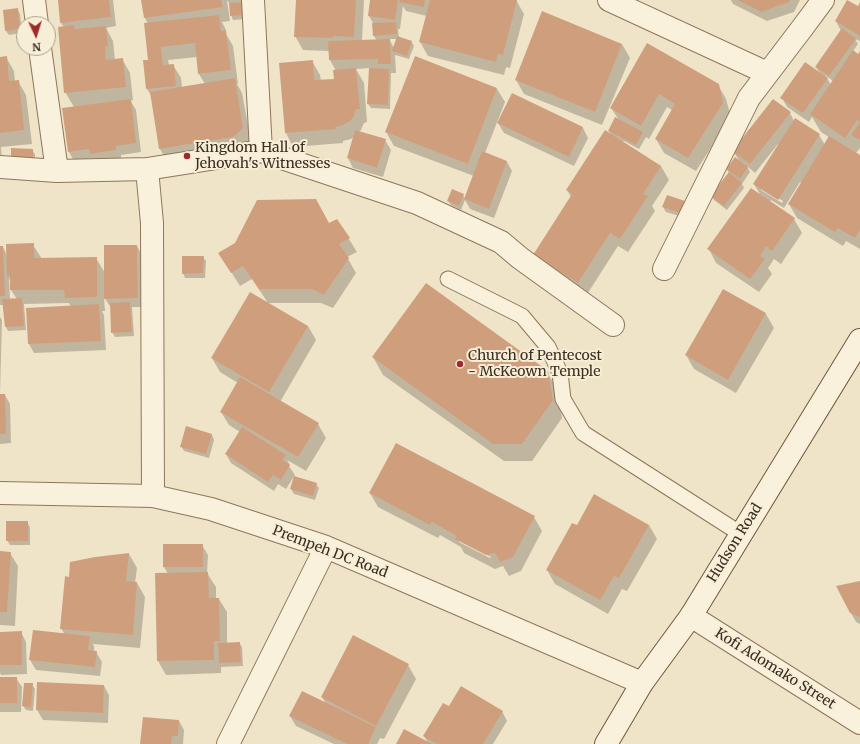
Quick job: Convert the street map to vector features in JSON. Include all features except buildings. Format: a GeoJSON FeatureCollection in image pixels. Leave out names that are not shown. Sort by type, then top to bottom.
{"type":"FeatureCollection","features":[{"type":"Feature","properties":{"kind":"street"},"geometry":{"type":"LineString","coordinates":[[34,0],[36,16]]}},
{"type":"Feature","properties":{"kind":"street"},"geometry":{"type":"LineString","coordinates":[[254,0],[261,151]]}},
{"type":"Feature","properties":{"kind":"street"},"geometry":{"type":"LineString","coordinates":[[609,0],[767,73]]}},
{"type":"Feature","properties":{"kind":"street"},"geometry":{"type":"LineString","coordinates":[[664,269],[749,98],[823,0]]}},
{"type":"Feature","properties":{"kind":"street"},"geometry":{"type":"LineString","coordinates":[[41,56],[57,170]]}},
{"type":"Feature","properties":{"kind":"street"},"geometry":{"type":"LineString","coordinates":[[0,167],[57,170],[147,169],[261,151],[417,203],[501,242],[520,258],[613,325]]}},
{"type":"Feature","properties":{"kind":"street"},"geometry":{"type":"LineString","coordinates":[[147,169],[152,223],[153,496]]}},
{"type":"Feature","properties":{"kind":"street","name":"Hudson Road"},"geometry":{"type":"LineString","coordinates":[[606,744],[642,683],[691,616],[860,340]]}},
{"type":"Feature","properties":{"kind":"street","name":"Prempeh DC Road"},"geometry":{"type":"LineString","coordinates":[[0,493],[153,496],[211,509],[326,547],[642,683]]}},
{"type":"Feature","properties":{"kind":"street"},"geometry":{"type":"LineString","coordinates":[[228,744],[326,547]]}},
{"type":"Feature","properties":{"kind":"street","name":"Kofi Adomako Street"},"geometry":{"type":"LineString","coordinates":[[691,616],[860,723]]}},
{"type":"Feature","properties":{"kind":"lane"},"geometry":{"type":"LineString","coordinates":[[448,279],[522,316],[548,347],[560,373],[563,399],[583,433],[741,534]]}},
{"type":"Feature","properties":{"kind":"place","name":"Kingdom Hall of Jehovah's Witnesses"},"geometry":{"type":"Point","coordinates":[187,156]}},
{"type":"Feature","properties":{"kind":"place","name":"Church of Pentecost - McKeown Temple"},"geometry":{"type":"Point","coordinates":[460,364]}}]}
